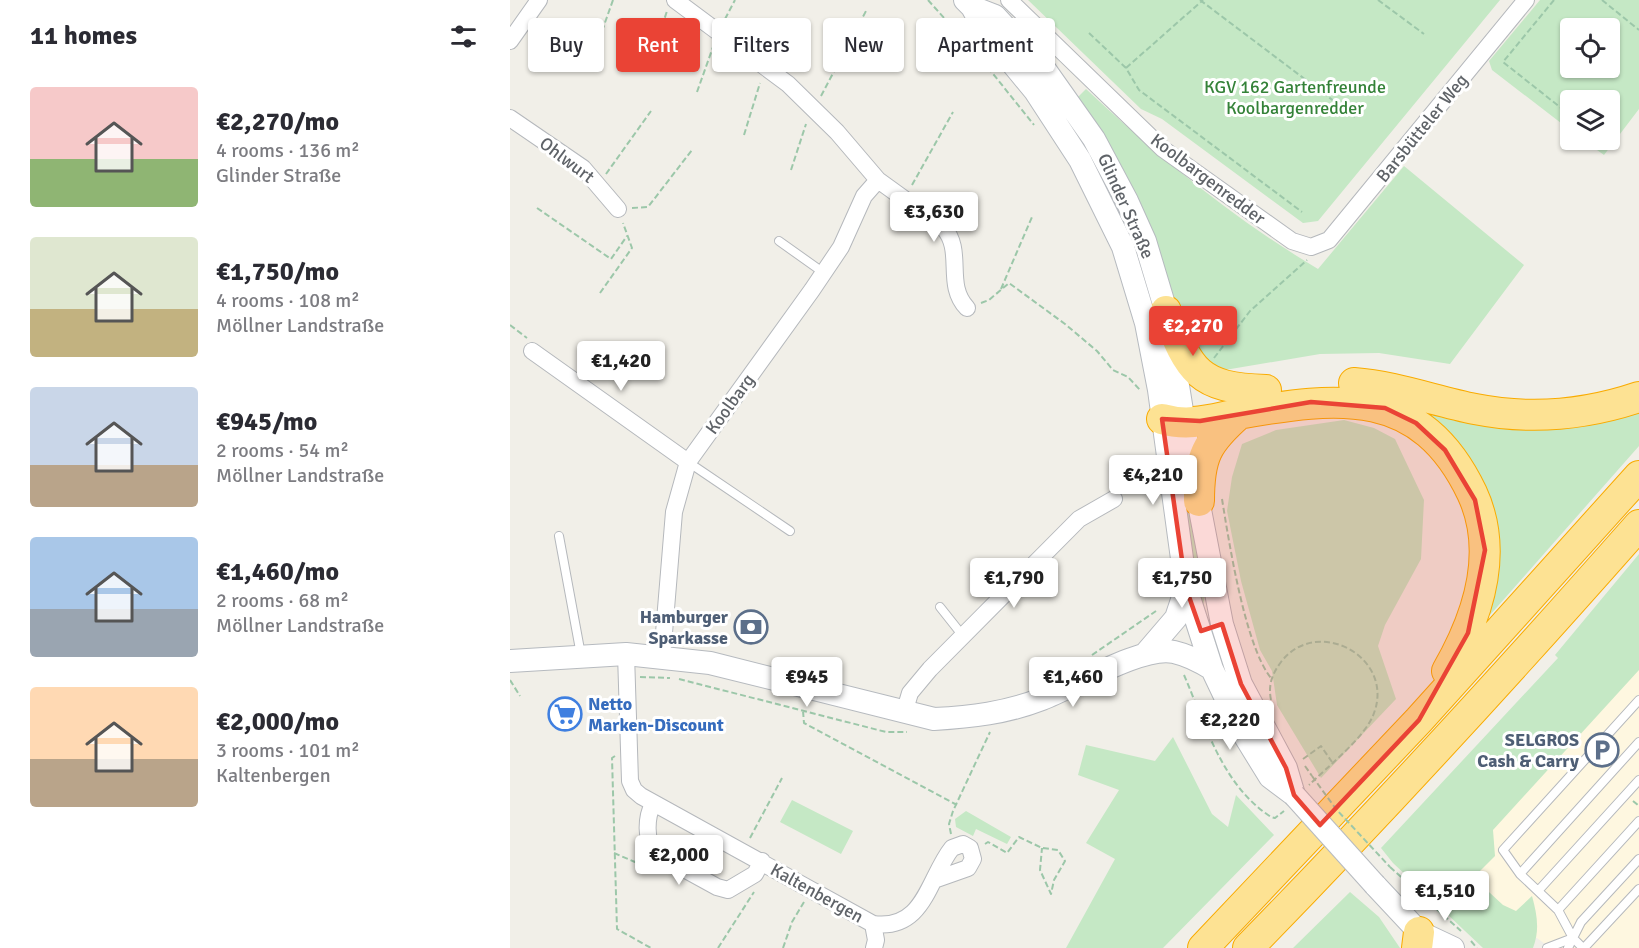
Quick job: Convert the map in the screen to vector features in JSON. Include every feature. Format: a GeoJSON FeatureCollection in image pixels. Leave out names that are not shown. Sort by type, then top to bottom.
{"type":"FeatureCollection","features":[{"type":"Feature","properties":{"kind":"highway"},"geometry":{"type":"LineString","coordinates":[[1166,311],[1184,352],[1202,375],[1213,383],[1228,388],[1266,390]]}},
{"type":"Feature","properties":{"kind":"highway"},"geometry":{"type":"LineString","coordinates":[[1176,417],[1266,390],[1326,382],[1360,383],[1476,409],[1526,415],[1596,410],[1639,397]]}},
{"type":"Feature","properties":{"kind":"highway"},"geometry":{"type":"LineString","coordinates":[[1176,417],[1239,414],[1320,401],[1361,402],[1385,408],[1409,418],[1429,433],[1445,450],[1460,471],[1475,500],[1485,550],[1483,579],[1478,607],[1468,633],[1419,720]]}},
{"type":"Feature","properties":{"kind":"highway"},"geometry":{"type":"LineString","coordinates":[[1210,498],[1199,467],[1206,449],[1217,434],[1239,414]]}},
{"type":"Feature","properties":{"kind":"highway"},"geometry":{"type":"LineString","coordinates":[[1203,948],[1419,720],[1639,476]]}},
{"type":"Feature","properties":{"kind":"highway"},"geometry":{"type":"LineString","coordinates":[[1248,948],[1519,660],[1639,525]]}},
{"type":"Feature","properties":{"kind":"highway"},"geometry":{"type":"LineString","coordinates":[[1264,948],[1306,888]]}},
{"type":"Feature","properties":{"kind":"main road","name":"Glinder Straße"},"geometry":{"type":"LineString","coordinates":[[969,3],[995,16],[1046,71],[1094,139],[1145,241],[1166,311],[1176,417],[1186,588],[1211,627],[1286,768],[1294,795]]}},
{"type":"Feature","properties":{"kind":"main road","name":"Glinder Straße"},"geometry":{"type":"LineString","coordinates":[[969,3],[984,29],[1035,91],[1080,160],[1123,247],[1176,417],[1210,498],[1212,669],[1241,730],[1270,777],[1294,795],[1375,885],[1422,943],[1453,948]]}},
{"type":"Feature","properties":{"kind":"main road"},"geometry":{"type":"LineString","coordinates":[[510,661],[626,654],[662,657],[710,663],[934,719],[969,717],[1007,711],[1042,699],[1146,653],[1166,634],[1176,618],[1186,588]]}},
{"type":"Feature","properties":{"kind":"main road"},"geometry":{"type":"LineString","coordinates":[[1166,634],[1211,627]]}},
{"type":"Feature","properties":{"kind":"main road"},"geometry":{"type":"LineString","coordinates":[[1166,634],[1212,669]]}},
{"type":"Feature","properties":{"kind":"street","name":"Koolbargenredder"},"geometry":{"type":"LineString","coordinates":[[1009,0],[1163,149],[1292,242],[1311,247]]}},
{"type":"Feature","properties":{"kind":"street","name":"Barsbütteler Weg"},"geometry":{"type":"LineString","coordinates":[[1311,247],[1329,240],[1526,0]]}},
{"type":"Feature","properties":{"kind":"street"},"geometry":{"type":"LineString","coordinates":[[671,5],[712,29]]}},
{"type":"Feature","properties":{"kind":"street"},"geometry":{"type":"LineString","coordinates":[[512,34],[535,6]]}},
{"type":"Feature","properties":{"kind":"street"},"geometry":{"type":"LineString","coordinates":[[773,72],[813,108],[878,180],[943,227],[951,236],[955,248],[953,276],[958,298],[967,308]]}},
{"type":"Feature","properties":{"kind":"street","name":"Ohlwurt"},"geometry":{"type":"LineString","coordinates":[[510,118],[583,168],[618,208]]}},
{"type":"Feature","properties":{"kind":"street","name":"Koolbarg"},"geometry":{"type":"LineString","coordinates":[[662,657],[674,512],[688,462],[824,273],[841,247],[864,196],[878,180]]}},
{"type":"Feature","properties":{"kind":"street"},"geometry":{"type":"LineString","coordinates":[[532,351],[688,462]]}},
{"type":"Feature","properties":{"kind":"street"},"geometry":{"type":"LineString","coordinates":[[904,713],[910,693],[963,636],[1079,519],[1114,499]]}},
{"type":"Feature","properties":{"kind":"street","name":"Kaltenbergen"},"geometry":{"type":"LineString","coordinates":[[626,654],[630,781],[634,790],[653,804],[743,852],[758,867],[812,890],[873,924],[885,926],[906,918],[916,910],[952,848]]}},
{"type":"Feature","properties":{"kind":"street"},"geometry":{"type":"LineString","coordinates":[[650,847],[647,815],[653,804]]}},
{"type":"Feature","properties":{"kind":"street"},"geometry":{"type":"LineString","coordinates":[[934,880],[968,868],[973,860],[972,853],[963,844],[952,848]]}},
{"type":"Feature","properties":{"kind":"street","name":"Kaltenbergen"},"geometry":{"type":"LineString","coordinates":[[650,847],[655,854],[717,887],[728,890],[758,867]]}},
{"type":"Feature","properties":{"kind":"street","name":"Kaltenbergen"},"geometry":{"type":"LineString","coordinates":[[873,924],[876,940],[873,948]]}},
{"type":"Feature","properties":{"kind":"lane"},"geometry":{"type":"LineString","coordinates":[[779,241],[824,273]]}},
{"type":"Feature","properties":{"kind":"lane"},"geometry":{"type":"LineString","coordinates":[[688,462],[790,531]]}},
{"type":"Feature","properties":{"kind":"lane"},"geometry":{"type":"LineString","coordinates":[[559,536],[581,656]]}},
{"type":"Feature","properties":{"kind":"lane"},"geometry":{"type":"LineString","coordinates":[[940,608],[963,636]]}},
{"type":"Feature","properties":{"kind":"lane"},"geometry":{"type":"LineString","coordinates":[[1639,700],[1503,850],[1520,874],[1558,910],[1573,938],[1584,948],[1639,889]]}},
{"type":"Feature","properties":{"kind":"lane"},"geometry":{"type":"LineString","coordinates":[[1520,874],[1639,742]]}},
{"type":"Feature","properties":{"kind":"lane"},"geometry":{"type":"LineString","coordinates":[[1538,891],[1639,780]]}},
{"type":"Feature","properties":{"kind":"lane"},"geometry":{"type":"LineString","coordinates":[[1558,910],[1639,821]]}},
{"type":"Feature","properties":{"kind":"lane"},"geometry":{"type":"LineString","coordinates":[[1568,948],[1581,922],[1639,860]]}},
{"type":"Feature","properties":{"kind":"lane"},"geometry":{"type":"LineString","coordinates":[[1547,948],[1573,938]]}},
{"type":"Feature","properties":{"kind":"path"},"geometry":{"type":"LineString","coordinates":[[604,28],[613,0]]}},
{"type":"Feature","properties":{"kind":"path"},"geometry":{"type":"LineString","coordinates":[[725,18],[735,0]]}},
{"type":"Feature","properties":{"kind":"path"},"geometry":{"type":"LineString","coordinates":[[928,0],[986,64],[1034,125]]}},
{"type":"Feature","properties":{"kind":"path"},"geometry":{"type":"LineString","coordinates":[[1126,68],[1201,0],[1355,117]]}},
{"type":"Feature","properties":{"kind":"path"},"geometry":{"type":"LineString","coordinates":[[1378,0],[1424,34]]}},
{"type":"Feature","properties":{"kind":"path"},"geometry":{"type":"LineString","coordinates":[[1554,0],[1503,62],[1560,107]]}},
{"type":"Feature","properties":{"kind":"path"},"geometry":{"type":"LineString","coordinates":[[1602,0],[1639,30]]}},
{"type":"Feature","properties":{"kind":"path"},"geometry":{"type":"LineString","coordinates":[[535,6],[548,18]]}},
{"type":"Feature","properties":{"kind":"path"},"geometry":{"type":"LineString","coordinates":[[791,170],[813,108],[866,11]]}},
{"type":"Feature","properties":{"kind":"path"},"geometry":{"type":"LineString","coordinates":[[1089,33],[1126,68],[1138,90],[1302,212]]}},
{"type":"Feature","properties":{"kind":"path"},"geometry":{"type":"LineString","coordinates":[[697,92],[712,49]]}},
{"type":"Feature","properties":{"kind":"path"},"geometry":{"type":"LineString","coordinates":[[744,135],[764,72]]}},
{"type":"Feature","properties":{"kind":"path"},"geometry":{"type":"LineString","coordinates":[[599,184],[651,111]]}},
{"type":"Feature","properties":{"kind":"path"},"geometry":{"type":"LineString","coordinates":[[904,200],[954,112]]}},
{"type":"Feature","properties":{"kind":"path"},"geometry":{"type":"LineString","coordinates":[[600,293],[632,248],[618,208],[648,207],[692,150]]}},
{"type":"Feature","properties":{"kind":"path"},"geometry":{"type":"LineString","coordinates":[[537,208],[610,259],[627,235]]}},
{"type":"Feature","properties":{"kind":"path"},"geometry":{"type":"LineString","coordinates":[[1000,291],[1032,217]]}},
{"type":"Feature","properties":{"kind":"path"},"geometry":{"type":"LineString","coordinates":[[1210,365],[1246,316],[1310,257],[1311,247]]}},
{"type":"Feature","properties":{"kind":"path"},"geometry":{"type":"LineString","coordinates":[[967,308],[989,300],[1009,284],[1065,324],[1097,351],[1113,370],[1128,377],[1143,393],[1140,382]]}},
{"type":"Feature","properties":{"kind":"path"},"geometry":{"type":"LineString","coordinates":[[1210,498],[1258,658],[1271,678],[1290,651],[1309,643],[1336,642],[1349,647],[1363,658],[1374,674],[1377,700]]}},
{"type":"Feature","properties":{"kind":"path"},"geometry":{"type":"LineString","coordinates":[[1089,656],[1156,611],[1160,605]]}},
{"type":"Feature","properties":{"kind":"path"},"geometry":{"type":"LineString","coordinates":[[1156,611],[1166,634]]}},
{"type":"Feature","properties":{"kind":"path"},"geometry":{"type":"LineString","coordinates":[[510,680],[520,696]]}},
{"type":"Feature","properties":{"kind":"path"},"geometry":{"type":"LineString","coordinates":[[803,710],[804,723],[957,805]]}},
{"type":"Feature","properties":{"kind":"path"},"geometry":{"type":"LineString","coordinates":[[952,848],[949,824],[990,732]]}},
{"type":"Feature","properties":{"kind":"path"},"geometry":{"type":"LineString","coordinates":[[1301,760],[1321,746],[1332,762]]}},
{"type":"Feature","properties":{"kind":"path"},"geometry":{"type":"LineString","coordinates":[[629,752],[612,758],[617,929],[651,948]]}},
{"type":"Feature","properties":{"kind":"path"},"geometry":{"type":"LineString","coordinates":[[1312,776],[1336,809],[1390,867],[1477,948]]}},
{"type":"Feature","properties":{"kind":"path"},"geometry":{"type":"LineString","coordinates":[[743,852],[782,778]]}},
{"type":"Feature","properties":{"kind":"path"},"geometry":{"type":"LineString","coordinates":[[972,853],[988,842],[1008,855],[1019,837],[1042,848],[1058,850],[1065,861],[1054,880],[1051,894],[1040,870],[1042,848]]}},
{"type":"Feature","properties":{"kind":"path"},"geometry":{"type":"LineString","coordinates":[[614,853],[635,862],[650,847]]}},
{"type":"Feature","properties":{"kind":"path"},"geometry":{"type":"LineString","coordinates":[[718,948],[757,887],[758,867]]}},
{"type":"Feature","properties":{"kind":"path"},"geometry":{"type":"LineString","coordinates":[[783,948],[792,922],[812,890]]}},
{"type":"Feature","properties":{"kind":"highlighted area"},"geometry":{"type":"Polygon","coordinates":[[[1311,402],[1385,408],[1416,423],[1445,450],[1475,500],[1485,550],[1468,633],[1419,720],[1320,825],[1294,795],[1286,768],[1241,684],[1222,624],[1201,631],[1186,588],[1162,419],[1200,421],[1311,402]]]}},
{"type":"Feature","properties":{"kind":"shaded area"},"geometry":{"type":"Polygon","coordinates":[[[1639,587],[1639,948],[1551,948],[1406,846],[1639,587]]]}},
{"type":"Feature","properties":{"kind":"green space","name":"KGV 162 Gartenfreunde Koolbargenredder"},"geometry":{"type":"Polygon","coordinates":[[[1028,0],[1500,0],[1318,221],[1303,223],[1162,119],[1141,109],[1055,26],[1055,18],[1047,18],[1028,0]]]}},
{"type":"Feature","properties":{"kind":"green space"},"geometry":{"type":"Polygon","coordinates":[[[1540,0],[1639,0],[1639,109],[1620,134],[1620,90],[1560,90],[1560,122],[1492,70],[1489,61],[1540,0]]]}},
{"type":"Feature","properties":{"kind":"green space"},"geometry":{"type":"Polygon","coordinates":[[[1086,89],[1168,162],[1226,208],[1318,269],[1404,166],[1524,265],[1450,364],[1379,353],[1320,354],[1213,372],[1186,341],[1137,197],[1121,165],[1078,97],[1086,89]]]}},
{"type":"Feature","properties":{"kind":"green space"},"geometry":{"type":"Polygon","coordinates":[[[1597,150],[1608,150],[1604,155],[1597,150]]]}},
{"type":"Feature","properties":{"kind":"green space"},"geometry":{"type":"Polygon","coordinates":[[[1639,403],[1639,446],[1490,615],[1483,614],[1492,576],[1428,420],[1427,404],[1639,403]]]}},
{"type":"Feature","properties":{"kind":"green space"},"geometry":{"type":"Polygon","coordinates":[[[1344,420],[1374,428],[1395,439],[1424,500],[1421,559],[1385,625],[1378,646],[1396,699],[1321,778],[1277,705],[1272,671],[1260,650],[1241,581],[1227,511],[1232,477],[1242,444],[1276,430],[1344,420]]]}},
{"type":"Feature","properties":{"kind":"green space"},"geometry":{"type":"Polygon","coordinates":[[[1181,429],[1206,586],[1203,607],[1200,608],[1182,506],[1181,429]]]}},
{"type":"Feature","properties":{"kind":"green space"},"geometry":{"type":"Polygon","coordinates":[[[1639,554],[1639,670],[1493,830],[1495,856],[1475,876],[1476,880],[1503,905],[1516,911],[1532,896],[1537,922],[1533,948],[1483,948],[1393,863],[1381,848],[1558,658],[1555,655],[1639,554]]]}},
{"type":"Feature","properties":{"kind":"green space"},"geometry":{"type":"Polygon","coordinates":[[[1173,737],[1212,814],[1228,827],[1236,795],[1274,835],[1163,948],[1066,948],[1115,859],[1086,843],[1119,790],[1078,775],[1086,745],[1155,761],[1173,737]]]}},
{"type":"Feature","properties":{"kind":"green space"},"geometry":{"type":"Polygon","coordinates":[[[792,800],[853,831],[841,854],[780,822],[792,800]]]}},
{"type":"Feature","properties":{"kind":"green space"},"geometry":{"type":"Polygon","coordinates":[[[966,811],[1011,837],[1007,844],[976,829],[973,836],[956,827],[955,819],[966,811]]]}},
{"type":"Feature","properties":{"kind":"green space"},"geometry":{"type":"Polygon","coordinates":[[[1350,892],[1379,917],[1400,948],[1293,948],[1350,892]]]}},
{"type":"Feature","properties":{"kind":"place","name":"Hamburger Sparkasse"},"geometry":{"type":"Point","coordinates":[751,627]}},
{"type":"Feature","properties":{"kind":"place","name":"Netto Marken-Discount"},"geometry":{"type":"Point","coordinates":[565,714]}},
{"type":"Feature","properties":{"kind":"place","name":"SELGROS Cash & Carry"},"geometry":{"type":"Point","coordinates":[1602,750]}}]}
